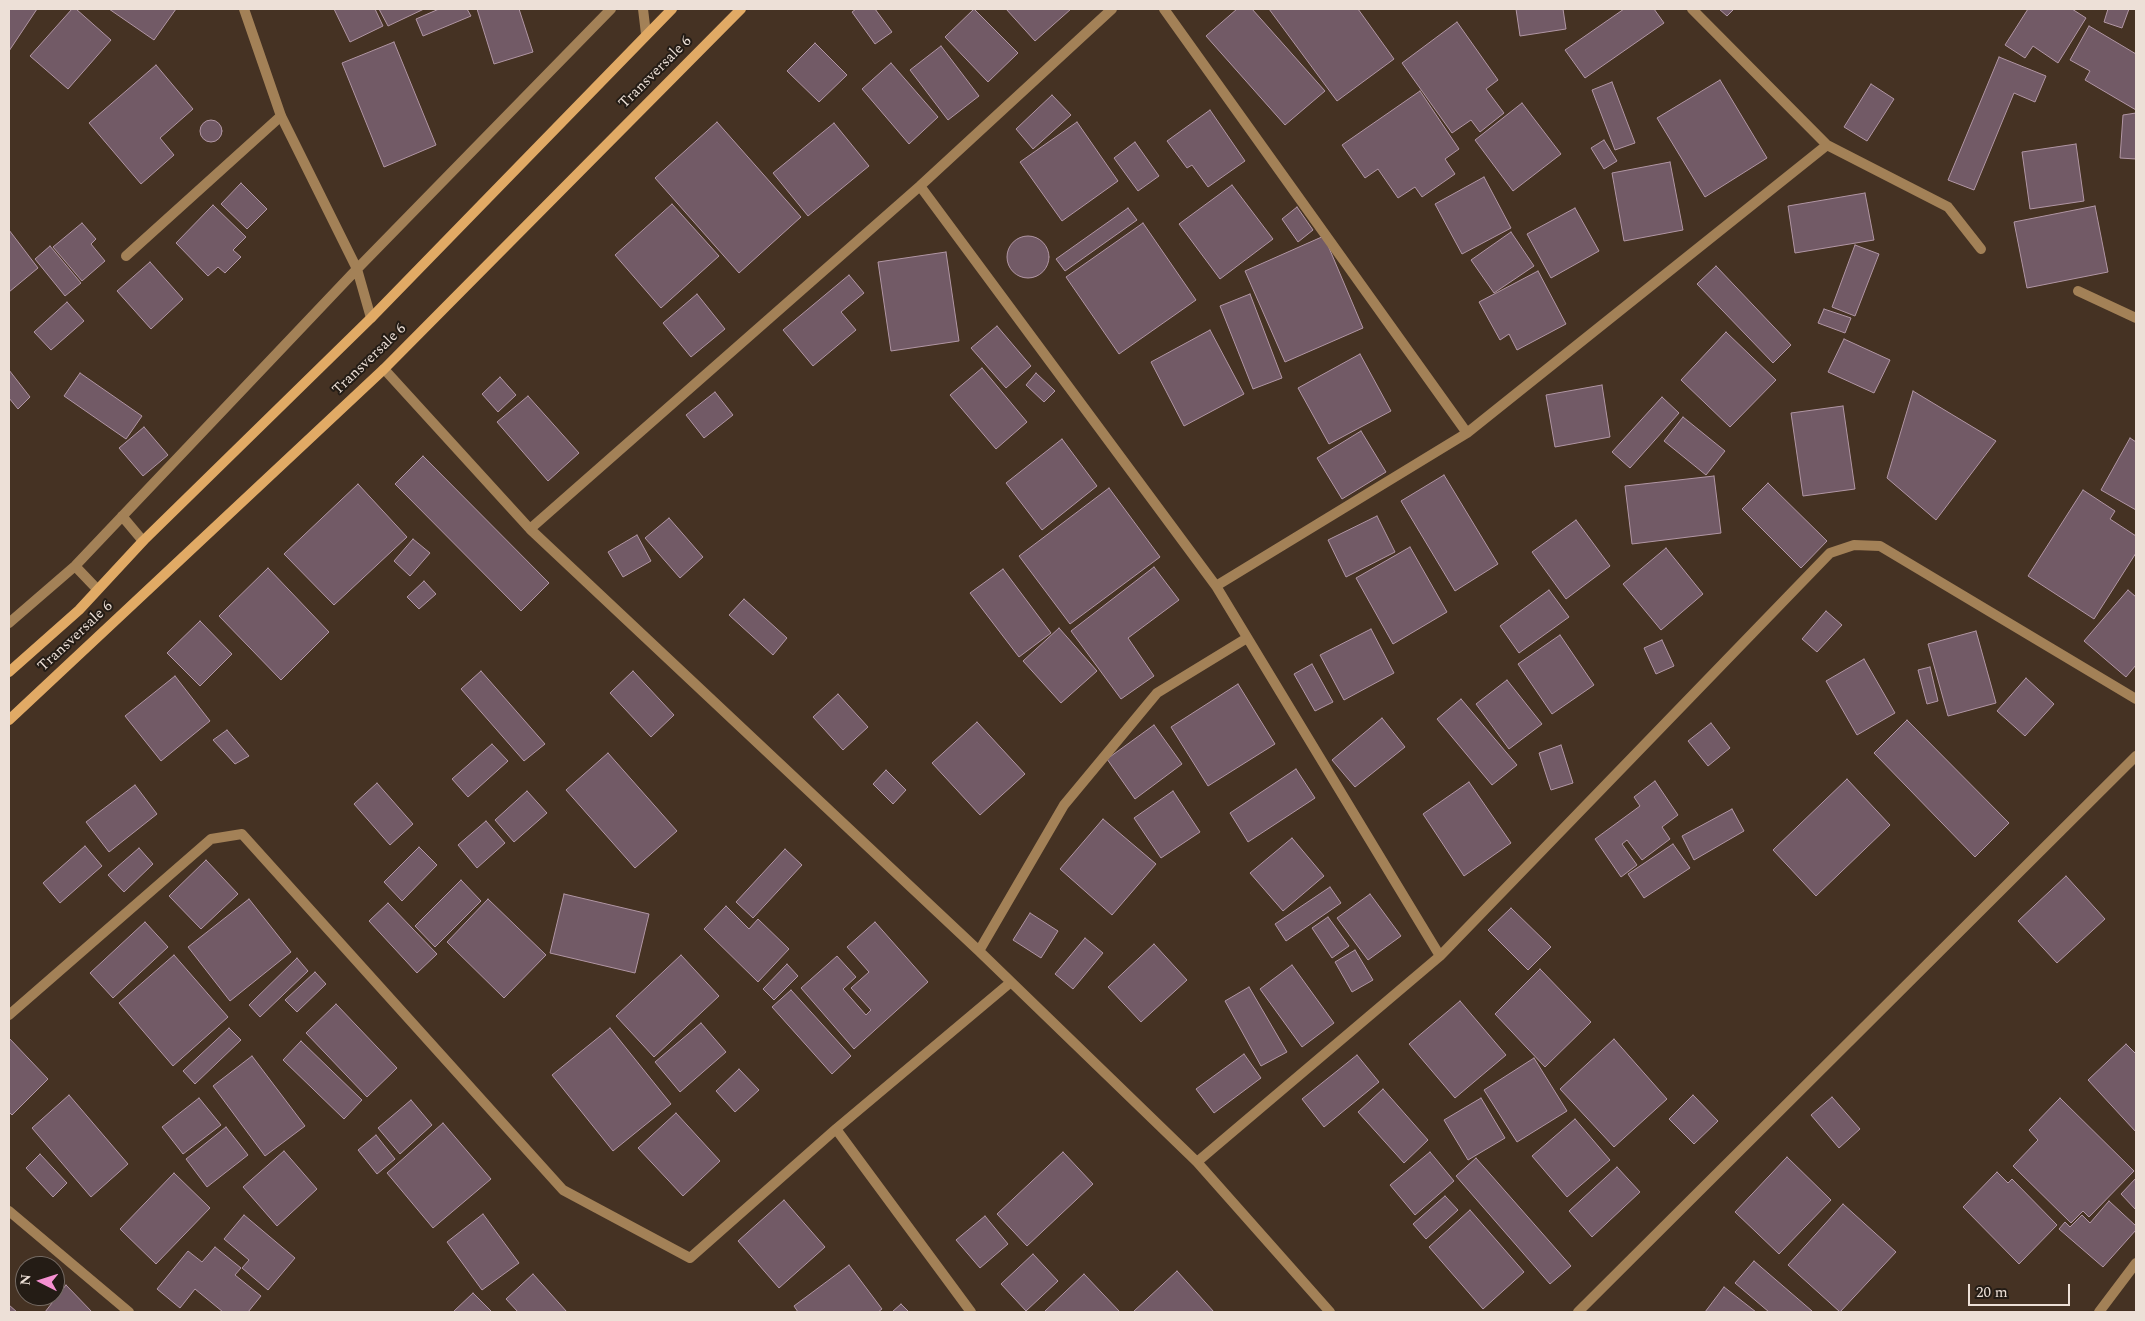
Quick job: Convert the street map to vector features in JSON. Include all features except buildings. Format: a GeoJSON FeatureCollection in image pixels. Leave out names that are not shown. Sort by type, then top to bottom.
{"type":"FeatureCollection","features":[{"type":"Feature","properties":{"kind":"main road","name":"Transversale 6"},"geometry":{"type":"LineString","coordinates":[[9,672],[79,610],[143,541],[371,318],[672,9]]}},
{"type":"Feature","properties":{"kind":"main road","name":"Transversale 6"},"geometry":{"type":"LineString","coordinates":[[9,720],[384,369],[741,9]]}},
{"type":"Feature","properties":{"kind":"street"},"geometry":{"type":"LineString","coordinates":[[244,9],[281,116],[357,268],[371,318]]}},
{"type":"Feature","properties":{"kind":"street"},"geometry":{"type":"LineString","coordinates":[[9,624],[75,566],[357,268],[611,9]]}},
{"type":"Feature","properties":{"kind":"street"},"geometry":{"type":"LineString","coordinates":[[643,9],[646,34]]}},
{"type":"Feature","properties":{"kind":"street"},"geometry":{"type":"LineString","coordinates":[[530,529],[920,186],[1112,9]]}},
{"type":"Feature","properties":{"kind":"street"},"geometry":{"type":"LineString","coordinates":[[1164,9],[1467,433]]}},
{"type":"Feature","properties":{"kind":"street"},"geometry":{"type":"LineString","coordinates":[[1692,9],[1827,144],[1948,207],[1981,249]]}},
{"type":"Feature","properties":{"kind":"street"},"geometry":{"type":"LineString","coordinates":[[126,256],[281,116]]}},
{"type":"Feature","properties":{"kind":"street"},"geometry":{"type":"LineString","coordinates":[[1216,586],[1467,433],[1827,144]]}},
{"type":"Feature","properties":{"kind":"street"},"geometry":{"type":"LineString","coordinates":[[920,186],[1216,586],[1440,956]]}},
{"type":"Feature","properties":{"kind":"street"},"geometry":{"type":"LineString","coordinates":[[2078,290],[2136,318]]}},
{"type":"Feature","properties":{"kind":"street"},"geometry":{"type":"LineString","coordinates":[[384,369],[530,529],[979,950],[1197,1162],[1330,1312]]}},
{"type":"Feature","properties":{"kind":"street"},"geometry":{"type":"LineString","coordinates":[[122,516],[143,541]]}},
{"type":"Feature","properties":{"kind":"street"},"geometry":{"type":"LineString","coordinates":[[1197,1162],[1440,956],[1830,553],[1854,545],[1880,546],[2136,699]]}},
{"type":"Feature","properties":{"kind":"street"},"geometry":{"type":"LineString","coordinates":[[75,566],[98,589]]}},
{"type":"Feature","properties":{"kind":"street"},"geometry":{"type":"LineString","coordinates":[[979,950],[1064,805],[1158,693],[1247,638]]}},
{"type":"Feature","properties":{"kind":"street"},"geometry":{"type":"LineString","coordinates":[[1578,1312],[2136,756]]}},
{"type":"Feature","properties":{"kind":"street"},"geometry":{"type":"LineString","coordinates":[[9,1015],[211,839],[242,834],[563,1190],[690,1258],[836,1129],[1011,982]]}},
{"type":"Feature","properties":{"kind":"street"},"geometry":{"type":"LineString","coordinates":[[836,1129],[972,1312]]}},
{"type":"Feature","properties":{"kind":"street"},"geometry":{"type":"LineString","coordinates":[[9,1211],[129,1312]]}},
{"type":"Feature","properties":{"kind":"street"},"geometry":{"type":"LineString","coordinates":[[2100,1312],[2136,1263]]}}]}
